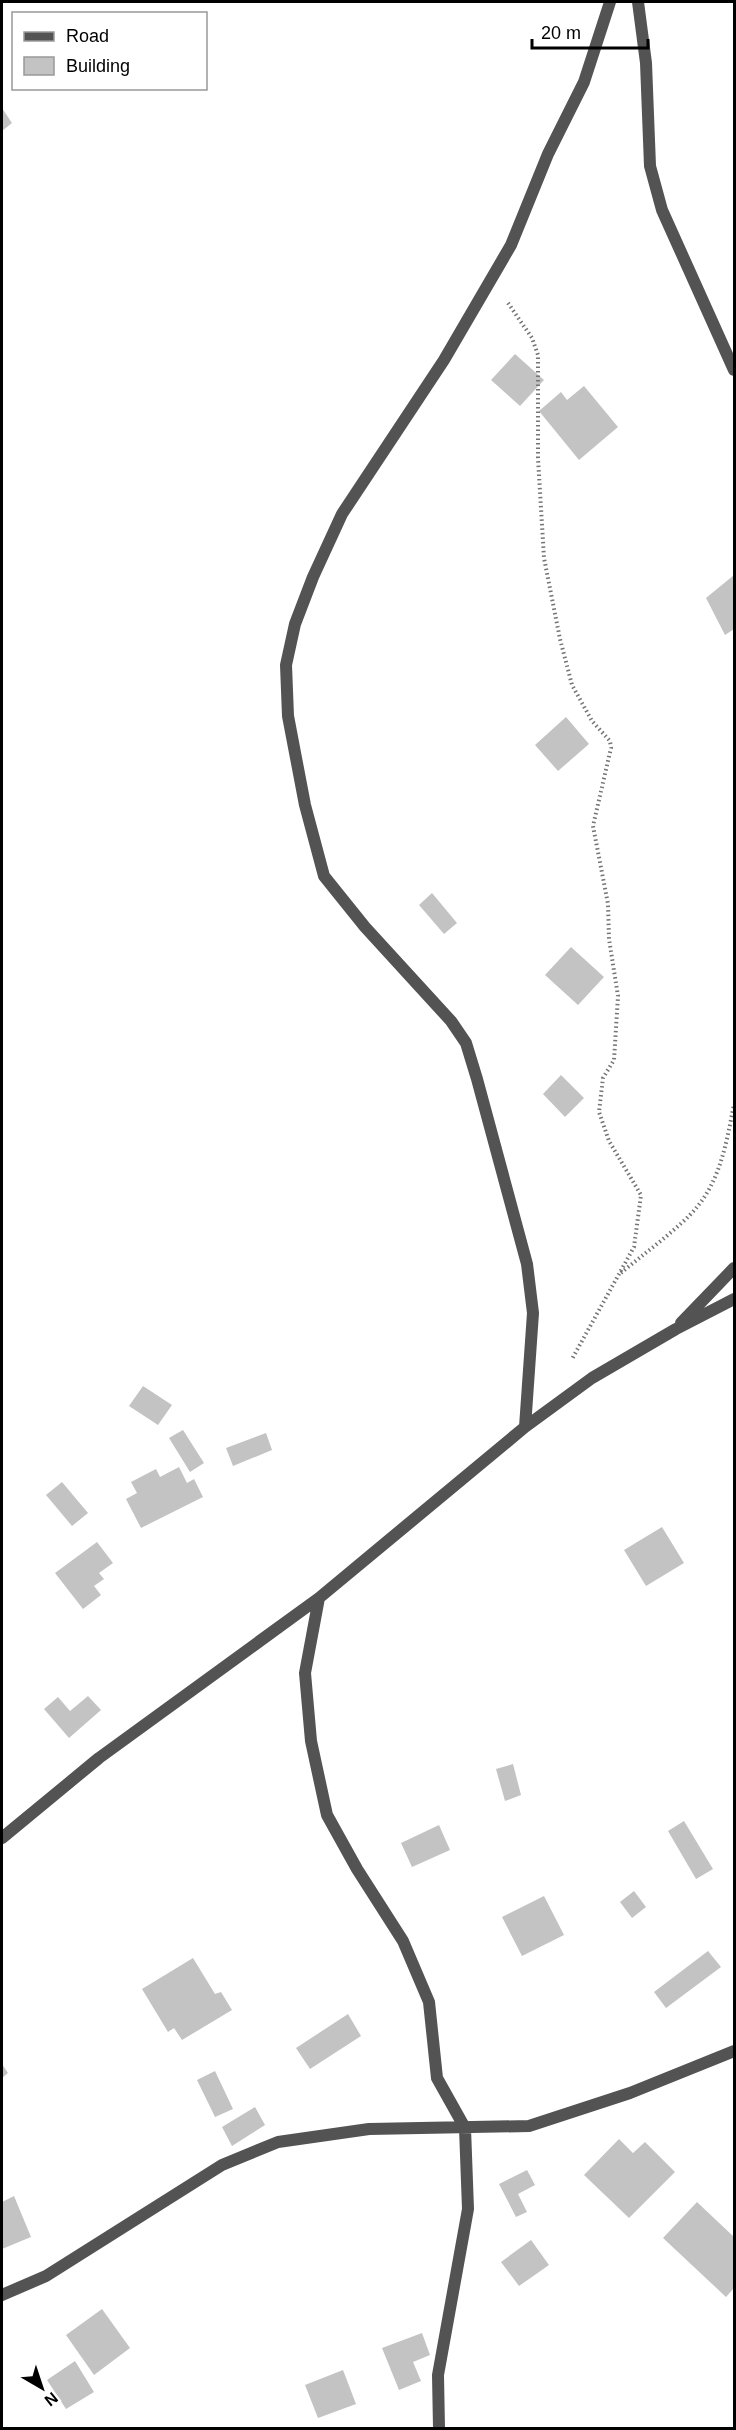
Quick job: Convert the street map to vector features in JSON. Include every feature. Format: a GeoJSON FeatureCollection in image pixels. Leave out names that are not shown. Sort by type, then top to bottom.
{"type":"FeatureCollection","features":[{"type":"Feature","properties":{"kind":"street"},"geometry":{"type":"LineString","coordinates":[[525,1427],[533,1313],[528,1274],[466,1043],[451,1021],[365,927],[324,876],[304,804],[288,716],[286,665],[302,605],[342,514],[444,360],[511,244],[548,154],[584,82],[610,2]]}},
{"type":"Feature","properties":{"kind":"street"},"geometry":{"type":"LineString","coordinates":[[638,2],[646,63],[650,166],[662,210],[735,370]]}},
{"type":"Feature","properties":{"kind":"street"},"geometry":{"type":"LineString","coordinates":[[676,1329],[735,1268]]}},
{"type":"Feature","properties":{"kind":"street"},"geometry":{"type":"LineString","coordinates":[[2,1838],[99,1758],[319,1598],[525,1427],[592,1378],[676,1329],[735,1299]]}},
{"type":"Feature","properties":{"kind":"street"},"geometry":{"type":"LineString","coordinates":[[319,1598],[305,1673],[311,1741],[327,1815],[357,1869],[403,1941],[429,2002],[437,2078],[465,2128],[468,2209],[438,2375],[439,2428]]}},
{"type":"Feature","properties":{"kind":"street"},"geometry":{"type":"LineString","coordinates":[[2,2295],[46,2276],[222,2165],[278,2142],[369,2129],[529,2126],[630,2093],[735,2051]]}},
{"type":"Feature","properties":{"kind":"path"},"geometry":{"type":"LineString","coordinates":[[491,280],[532,338],[538,355],[538,458],[544,558],[572,684],[592,721],[610,741],[611,748],[593,826],[608,904],[609,939],[618,996],[614,1060],[603,1078],[599,1112],[609,1141],[641,1195],[633,1246],[619,1275],[595,1312],[570,1363],[561,1382],[559,1402]]}},
{"type":"Feature","properties":{"kind":"path"},"geometry":{"type":"LineString","coordinates":[[619,1275],[696,1208],[713,1182],[721,1161],[735,1104]]}},
{"type":"Feature","properties":{"kind":"building"},"geometry":{"type":"Polygon","coordinates":[[[2,108],[12,123],[2,131],[2,108]]]}},
{"type":"Feature","properties":{"kind":"building"},"geometry":{"type":"Polygon","coordinates":[[[515,354],[544,380],[520,406],[491,380],[515,354]]]}},
{"type":"Feature","properties":{"kind":"building"},"geometry":{"type":"Polygon","coordinates":[[[584,386],[618,427],[579,460],[539,411],[561,392],[567,400],[584,386]]]}},
{"type":"Feature","properties":{"kind":"building"},"geometry":{"type":"Polygon","coordinates":[[[734,575],[734,629],[725,635],[706,598],[734,575]]]}},
{"type":"Feature","properties":{"kind":"building"},"geometry":{"type":"Polygon","coordinates":[[[566,717],[589,744],[558,771],[535,745],[566,717]]]}},
{"type":"Feature","properties":{"kind":"building"},"geometry":{"type":"Polygon","coordinates":[[[432,893],[457,923],[444,934],[419,905],[432,893]]]}},
{"type":"Feature","properties":{"kind":"building"},"geometry":{"type":"Polygon","coordinates":[[[571,947],[604,977],[578,1005],[545,975],[571,947]]]}},
{"type":"Feature","properties":{"kind":"building"},"geometry":{"type":"Polygon","coordinates":[[[561,1075],[584,1098],[565,1117],[543,1094],[561,1075]]]}},
{"type":"Feature","properties":{"kind":"building"},"geometry":{"type":"Polygon","coordinates":[[[143,1386],[172,1405],[158,1425],[129,1406],[143,1386]]]}},
{"type":"Feature","properties":{"kind":"building"},"geometry":{"type":"Polygon","coordinates":[[[183,1430],[204,1463],[190,1472],[169,1438],[183,1430]]]}},
{"type":"Feature","properties":{"kind":"building"},"geometry":{"type":"Polygon","coordinates":[[[266,1433],[272,1450],[233,1466],[226,1448],[266,1433]]]}},
{"type":"Feature","properties":{"kind":"building"},"geometry":{"type":"Polygon","coordinates":[[[179,1467],[187,1483],[194,1479],[203,1497],[141,1528],[126,1499],[137,1493],[131,1482],[156,1469],[160,1477],[179,1467]]]}},
{"type":"Feature","properties":{"kind":"building"},"geometry":{"type":"Polygon","coordinates":[[[62,1482],[88,1513],[72,1526],[46,1495],[62,1482]]]}},
{"type":"Feature","properties":{"kind":"building"},"geometry":{"type":"Polygon","coordinates":[[[662,1527],[684,1563],[646,1586],[624,1550],[662,1527]]]}},
{"type":"Feature","properties":{"kind":"building"},"geometry":{"type":"Polygon","coordinates":[[[97,1542],[113,1563],[99,1573],[104,1579],[94,1586],[101,1595],[83,1609],[55,1573],[97,1542]]]}},
{"type":"Feature","properties":{"kind":"building"},"geometry":{"type":"Polygon","coordinates":[[[88,1696],[101,1710],[69,1738],[44,1709],[58,1697],[70,1711],[88,1696]]]}},
{"type":"Feature","properties":{"kind":"building"},"geometry":{"type":"Polygon","coordinates":[[[513,1764],[521,1795],[505,1801],[496,1769],[513,1764]]]}},
{"type":"Feature","properties":{"kind":"building"},"geometry":{"type":"Polygon","coordinates":[[[684,1821],[713,1869],[696,1879],[668,1831],[684,1821]]]}},
{"type":"Feature","properties":{"kind":"building"},"geometry":{"type":"Polygon","coordinates":[[[439,1825],[450,1850],[412,1867],[401,1843],[439,1825]]]}},
{"type":"Feature","properties":{"kind":"building"},"geometry":{"type":"Polygon","coordinates":[[[634,1891],[646,1907],[632,1918],[620,1902],[634,1891]]]}},
{"type":"Feature","properties":{"kind":"building"},"geometry":{"type":"Polygon","coordinates":[[[544,1896],[564,1935],[522,1956],[502,1917],[544,1896]]]}},
{"type":"Feature","properties":{"kind":"building"},"geometry":{"type":"Polygon","coordinates":[[[708,1951],[721,1967],[666,2008],[654,1992],[708,1951]]]}},
{"type":"Feature","properties":{"kind":"building"},"geometry":{"type":"Polygon","coordinates":[[[193,1958],[215,1994],[221,1992],[232,2010],[182,2040],[174,2028],[168,2032],[142,1989],[193,1958]]]}},
{"type":"Feature","properties":{"kind":"building"},"geometry":{"type":"Polygon","coordinates":[[[348,2014],[361,2036],[310,2069],[296,2048],[348,2014]]]}},
{"type":"Feature","properties":{"kind":"building"},"geometry":{"type":"Polygon","coordinates":[[[2,2064],[8,2073],[2,2078],[2,2064]]]}},
{"type":"Feature","properties":{"kind":"building"},"geometry":{"type":"Polygon","coordinates":[[[215,2071],[233,2109],[215,2117],[197,2080],[215,2071]]]}},
{"type":"Feature","properties":{"kind":"building"},"geometry":{"type":"Polygon","coordinates":[[[255,2107],[265,2125],[232,2146],[222,2127],[255,2107]]]}},
{"type":"Feature","properties":{"kind":"building"},"geometry":{"type":"Polygon","coordinates":[[[619,2139],[633,2153],[645,2142],[675,2172],[629,2218],[584,2175],[619,2139]]]}},
{"type":"Feature","properties":{"kind":"building"},"geometry":{"type":"Polygon","coordinates":[[[527,2170],[535,2185],[518,2194],[527,2212],[516,2217],[499,2184],[527,2170]]]}},
{"type":"Feature","properties":{"kind":"building"},"geometry":{"type":"Polygon","coordinates":[[[14,2196],[31,2237],[2,2249],[2,2202],[14,2196]]]}},
{"type":"Feature","properties":{"kind":"building"},"geometry":{"type":"Polygon","coordinates":[[[697,2202],[734,2237],[734,2288],[726,2297],[663,2238],[697,2202]]]}},
{"type":"Feature","properties":{"kind":"building"},"geometry":{"type":"Polygon","coordinates":[[[531,2240],[549,2265],[519,2286],[501,2262],[531,2240]]]}},
{"type":"Feature","properties":{"kind":"building"},"geometry":{"type":"Polygon","coordinates":[[[102,2309],[130,2348],[94,2375],[66,2335],[102,2309]]]}},
{"type":"Feature","properties":{"kind":"building"},"geometry":{"type":"Polygon","coordinates":[[[422,2333],[430,2355],[413,2362],[421,2381],[399,2390],[382,2348],[422,2333]]]}},
{"type":"Feature","properties":{"kind":"building"},"geometry":{"type":"Polygon","coordinates":[[[75,2361],[94,2392],[66,2409],[47,2380],[75,2361]]]}},
{"type":"Feature","properties":{"kind":"building"},"geometry":{"type":"Polygon","coordinates":[[[343,2370],[356,2404],[318,2418],[305,2385],[343,2370]]]}}]}
